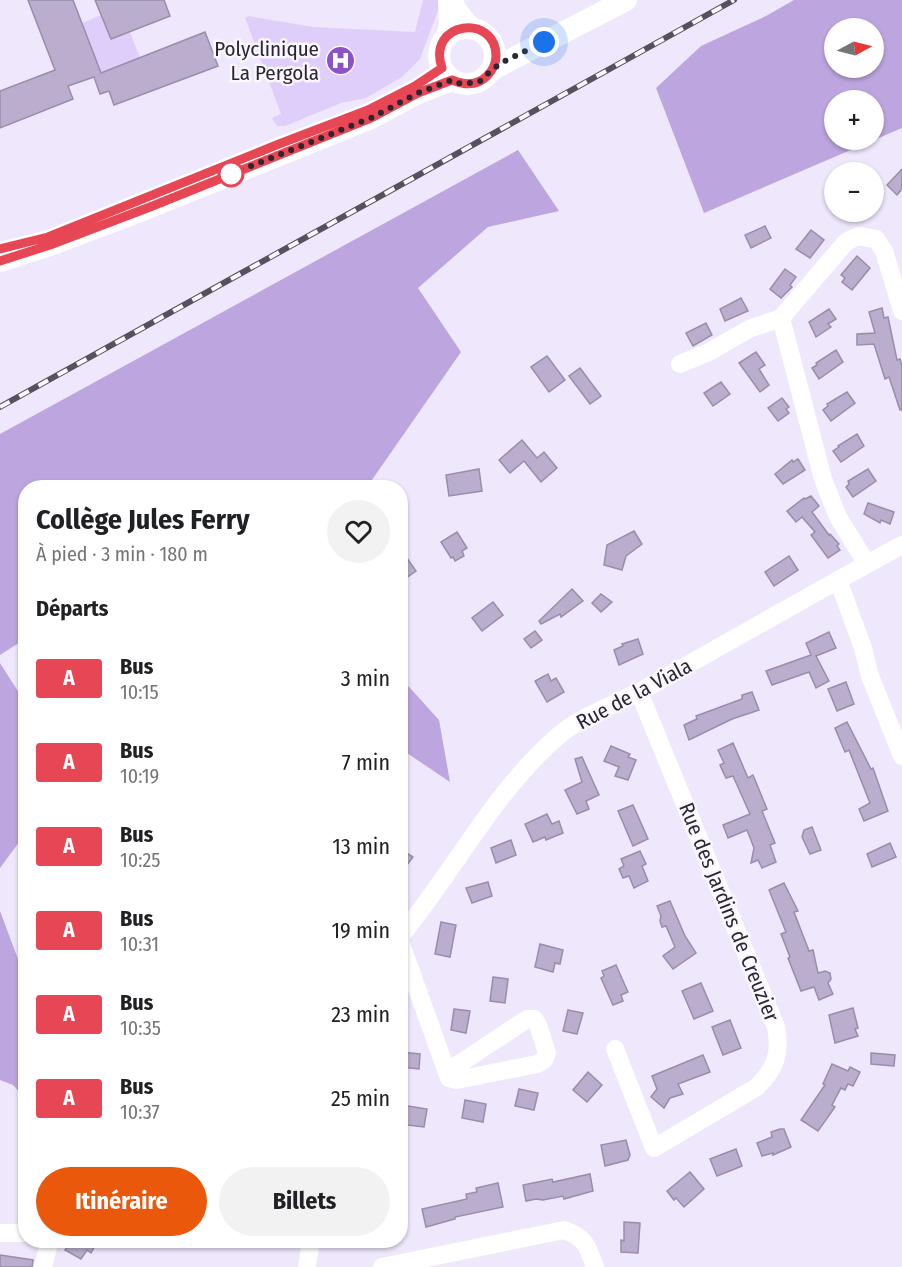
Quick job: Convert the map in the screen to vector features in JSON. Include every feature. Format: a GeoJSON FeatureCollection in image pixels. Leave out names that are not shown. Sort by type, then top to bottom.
{"type":"FeatureCollection","features":[{"type":"Feature","properties":{"kind":"main road"},"geometry":{"type":"LineString","coordinates":[[493,69],[496,53],[489,36],[472,27],[457,29],[444,39],[439,53],[447,74],[461,84],[479,82],[493,69],[626,0]]}},
{"type":"Feature","properties":{"kind":"main road"},"geometry":{"type":"LineString","coordinates":[[494,45],[520,43],[564,32]]}},
{"type":"Feature","properties":{"kind":"main road"},"geometry":{"type":"LineString","coordinates":[[0,249],[48,237],[368,110],[415,86],[447,74]]}},
{"type":"Feature","properties":{"kind":"main road"},"geometry":{"type":"LineString","coordinates":[[0,261],[50,245],[141,210],[371,118],[418,93],[447,74]]}},
{"type":"Feature","properties":{"kind":"street"},"geometry":{"type":"LineString","coordinates":[[444,39],[448,25],[447,0]]}},
{"type":"Feature","properties":{"kind":"street"},"geometry":{"type":"LineString","coordinates":[[454,0],[457,8],[472,27]]}},
{"type":"Feature","properties":{"kind":"street"},"geometry":{"type":"LineString","coordinates":[[680,364],[709,352],[748,329],[781,318],[846,242],[858,236],[876,239],[885,251],[902,311]]}},
{"type":"Feature","properties":{"kind":"street"},"geometry":{"type":"LineString","coordinates":[[781,318],[823,479],[838,517],[867,564]]}},
{"type":"Feature","properties":{"kind":"street","name":"Rue de la Viala"},"geometry":{"type":"LineString","coordinates":[[408,929],[507,788],[559,736],[587,716],[639,692],[752,626],[902,545]]}},
{"type":"Feature","properties":{"kind":"street"},"geometry":{"type":"LineString","coordinates":[[838,580],[863,648],[870,676],[902,756]]}},
{"type":"Feature","properties":{"kind":"street","name":"Rue des Jardins de Creuzier"},"geometry":{"type":"LineString","coordinates":[[615,1049],[654,1148],[757,1087],[769,1075],[776,1060],[779,1043],[776,1026],[639,692]]}},
{"type":"Feature","properties":{"kind":"street"},"geometry":{"type":"LineString","coordinates":[[408,962],[447,1072],[449,1077],[457,1080],[537,1064],[544,1060],[547,1053],[538,1025],[534,1019],[527,1019],[447,1072]]}},
{"type":"Feature","properties":{"kind":"street"},"geometry":{"type":"LineString","coordinates":[[382,1267],[564,1230],[579,1236],[588,1249],[595,1267]]}},
{"type":"Feature","properties":{"kind":"street"},"geometry":{"type":"LineString","coordinates":[[0,1233],[18,1233]]}},
{"type":"Feature","properties":{"kind":"street"},"geometry":{"type":"LineString","coordinates":[[43,1267],[48,1248]]}},
{"type":"Feature","properties":{"kind":"street"},"geometry":{"type":"LineString","coordinates":[[307,1267],[310,1248]]}},
{"type":"Feature","properties":{"kind":"shaded area","name":"Polyclinique La Pergola"},"geometry":{"type":"Polygon","coordinates":[[[423,0],[438,0],[439,8],[420,59],[402,77],[366,98],[341,103],[285,126],[277,126],[272,118],[281,114],[245,18],[248,16],[313,27],[415,32],[423,0]]]}},
{"type":"Feature","properties":{"kind":"shaded area"},"geometry":{"type":"Polygon","coordinates":[[[794,0],[902,0],[902,128],[884,136],[884,90],[824,90],[824,150],[851,150],[704,213],[656,88],[701,46],[766,16],[794,0]]]}},
{"type":"Feature","properties":{"kind":"shaded area"},"geometry":{"type":"Polygon","coordinates":[[[101,15],[111,39],[130,32],[140,58],[101,73],[82,23],[101,15]]]}},
{"type":"Feature","properties":{"kind":"shaded area"},"geometry":{"type":"Polygon","coordinates":[[[518,150],[559,211],[488,227],[418,288],[461,352],[372,480],[18,480],[18,643],[0,655],[0,434],[518,150]]]}},
{"type":"Feature","properties":{"kind":"shaded area"},"geometry":{"type":"Polygon","coordinates":[[[0,663],[18,691],[18,844],[0,868],[0,663]]]}},
{"type":"Feature","properties":{"kind":"shaded area"},"geometry":{"type":"Polygon","coordinates":[[[408,686],[439,720],[450,782],[408,754],[408,686]]]}},
{"type":"Feature","properties":{"kind":"shaded area"},"geometry":{"type":"Polygon","coordinates":[[[0,911],[18,959],[18,1090],[13,1085],[0,1080],[0,911]]]}},
{"type":"Feature","properties":{"kind":"building"},"geometry":{"type":"Polygon","coordinates":[[[28,0],[73,0],[101,73],[205,32],[218,66],[114,105],[109,91],[100,94],[94,77],[68,86],[73,99],[0,128],[0,91],[55,70],[28,0]]]}},
{"type":"Feature","properties":{"kind":"building"},"geometry":{"type":"Polygon","coordinates":[[[95,0],[164,0],[170,16],[111,39],[95,0]]]}},
{"type":"Feature","properties":{"kind":"building"},"geometry":{"type":"Polygon","coordinates":[[[902,169],[902,189],[897,195],[887,185],[902,169]]]}},
{"type":"Feature","properties":{"kind":"building"},"geometry":{"type":"Polygon","coordinates":[[[765,226],[771,238],[751,248],[745,235],[765,226]]]}},
{"type":"Feature","properties":{"kind":"building"},"geometry":{"type":"Polygon","coordinates":[[[811,230],[824,240],[810,258],[796,249],[811,230]]]}},
{"type":"Feature","properties":{"kind":"building"},"geometry":{"type":"Polygon","coordinates":[[[857,256],[870,268],[852,290],[842,282],[845,278],[841,275],[857,256]]]}},
{"type":"Feature","properties":{"kind":"building"},"geometry":{"type":"Polygon","coordinates":[[[785,269],[796,277],[790,285],[792,287],[781,298],[770,289],[785,269]]]}},
{"type":"Feature","properties":{"kind":"building"},"geometry":{"type":"Polygon","coordinates":[[[741,298],[748,311],[725,321],[720,309],[741,298]]]}},
{"type":"Feature","properties":{"kind":"building"},"geometry":{"type":"Polygon","coordinates":[[[882,308],[884,318],[888,317],[897,360],[900,359],[902,366],[902,410],[900,410],[889,377],[885,379],[874,344],[857,345],[857,334],[875,333],[869,312],[882,308]]]}},
{"type":"Feature","properties":{"kind":"building"},"geometry":{"type":"Polygon","coordinates":[[[829,309],[836,319],[828,324],[831,327],[816,337],[809,322],[829,309]]]}},
{"type":"Feature","properties":{"kind":"building"},"geometry":{"type":"Polygon","coordinates":[[[706,323],[712,335],[693,346],[686,333],[706,323]]]}},
{"type":"Feature","properties":{"kind":"building"},"geometry":{"type":"Polygon","coordinates":[[[836,350],[843,362],[819,379],[812,368],[836,350]]]}},
{"type":"Feature","properties":{"kind":"building"},"geometry":{"type":"Polygon","coordinates":[[[756,352],[765,365],[759,369],[769,385],[760,392],[739,363],[756,352]]]}},
{"type":"Feature","properties":{"kind":"building"},"geometry":{"type":"Polygon","coordinates":[[[547,356],[565,380],[549,392],[531,367],[547,356]]]}},
{"type":"Feature","properties":{"kind":"building"},"geometry":{"type":"Polygon","coordinates":[[[580,368],[601,396],[590,404],[569,376],[580,368]]]}},
{"type":"Feature","properties":{"kind":"building"},"geometry":{"type":"Polygon","coordinates":[[[721,382],[730,394],[713,406],[704,393],[721,382]]]}},
{"type":"Feature","properties":{"kind":"building"},"geometry":{"type":"Polygon","coordinates":[[[847,392],[855,403],[831,421],[823,410],[828,406],[827,404],[847,392]]]}},
{"type":"Feature","properties":{"kind":"building"},"geometry":{"type":"Polygon","coordinates":[[[782,398],[789,407],[786,409],[789,413],[778,421],[768,408],[782,398]]]}},
{"type":"Feature","properties":{"kind":"building"},"geometry":{"type":"Polygon","coordinates":[[[857,434],[864,446],[841,462],[833,451],[857,434]]]}},
{"type":"Feature","properties":{"kind":"building"},"geometry":{"type":"Polygon","coordinates":[[[522,440],[537,458],[544,452],[557,468],[541,482],[524,461],[510,473],[499,460],[522,440]]]}},
{"type":"Feature","properties":{"kind":"building"},"geometry":{"type":"Polygon","coordinates":[[[798,459],[805,470],[783,484],[775,474],[792,460],[793,462],[798,459]]]}},
{"type":"Feature","properties":{"kind":"building"},"geometry":{"type":"Polygon","coordinates":[[[479,469],[482,491],[449,496],[446,475],[479,469]]]}},
{"type":"Feature","properties":{"kind":"building"},"geometry":{"type":"Polygon","coordinates":[[[868,469],[876,481],[853,497],[846,487],[849,484],[848,481],[868,469]]]}},
{"type":"Feature","properties":{"kind":"building"},"geometry":{"type":"Polygon","coordinates":[[[811,496],[819,506],[812,512],[829,535],[839,544],[837,546],[840,550],[828,558],[811,535],[815,532],[802,517],[796,522],[787,511],[804,498],[811,496]]]}},
{"type":"Feature","properties":{"kind":"building"},"geometry":{"type":"Polygon","coordinates":[[[868,503],[894,512],[890,524],[881,520],[880,523],[864,514],[868,503]]]}},
{"type":"Feature","properties":{"kind":"building"},"geometry":{"type":"Polygon","coordinates":[[[634,531],[642,544],[626,556],[622,570],[604,565],[607,545],[634,531]]]}},
{"type":"Feature","properties":{"kind":"building"},"geometry":{"type":"Polygon","coordinates":[[[457,532],[467,548],[462,551],[464,556],[455,561],[441,542],[457,532]]]}},
{"type":"Feature","properties":{"kind":"building"},"geometry":{"type":"Polygon","coordinates":[[[789,556],[798,570],[774,586],[765,572],[789,556]]]}},
{"type":"Feature","properties":{"kind":"building"},"geometry":{"type":"Polygon","coordinates":[[[408,560],[416,571],[408,577],[408,560]]]}},
{"type":"Feature","properties":{"kind":"building"},"geometry":{"type":"Polygon","coordinates":[[[572,589],[583,601],[561,617],[560,614],[541,624],[539,621],[572,589]]]}},
{"type":"Feature","properties":{"kind":"building"},"geometry":{"type":"Polygon","coordinates":[[[601,594],[612,602],[601,612],[592,603],[601,594]]]}},
{"type":"Feature","properties":{"kind":"building"},"geometry":{"type":"Polygon","coordinates":[[[493,602],[503,615],[482,631],[472,618],[493,602]]]}},
{"type":"Feature","properties":{"kind":"building"},"geometry":{"type":"Polygon","coordinates":[[[535,631],[542,640],[531,648],[524,639],[535,631]]]}},
{"type":"Feature","properties":{"kind":"building"},"geometry":{"type":"Polygon","coordinates":[[[829,632],[836,648],[816,656],[829,681],[816,688],[809,672],[772,685],[766,671],[811,655],[806,643],[829,632]]]}},
{"type":"Feature","properties":{"kind":"building"},"geometry":{"type":"Polygon","coordinates":[[[638,639],[643,654],[619,665],[614,650],[623,646],[622,644],[638,639]]]}},
{"type":"Feature","properties":{"kind":"building"},"geometry":{"type":"Polygon","coordinates":[[[548,674],[551,681],[556,678],[564,692],[547,702],[535,681],[548,674]]]}},
{"type":"Feature","properties":{"kind":"building"},"geometry":{"type":"Polygon","coordinates":[[[846,682],[854,704],[837,711],[828,689],[846,682]]]}},
{"type":"Feature","properties":{"kind":"building"},"geometry":{"type":"Polygon","coordinates":[[[752,692],[759,710],[732,719],[689,740],[684,725],[697,719],[696,716],[742,699],[742,695],[752,692]]]}},
{"type":"Feature","properties":{"kind":"building"},"geometry":{"type":"Polygon","coordinates":[[[847,722],[871,769],[873,768],[888,811],[864,821],[859,809],[870,803],[849,750],[845,752],[835,728],[847,722]]]}},
{"type":"Feature","properties":{"kind":"building"},"geometry":{"type":"Polygon","coordinates":[[[733,743],[748,778],[753,775],[767,809],[762,811],[775,843],[770,845],[776,862],[762,868],[758,860],[751,863],[754,848],[747,830],[728,838],[723,825],[750,814],[733,776],[726,778],[720,765],[724,763],[718,750],[733,743]]]}},
{"type":"Feature","properties":{"kind":"building"},"geometry":{"type":"Polygon","coordinates":[[[611,746],[630,754],[628,757],[636,760],[628,780],[615,776],[619,767],[604,761],[611,746]]]}},
{"type":"Feature","properties":{"kind":"building"},"geometry":{"type":"Polygon","coordinates":[[[582,757],[599,795],[586,801],[589,809],[577,814],[565,790],[582,782],[575,759],[582,757]]]}},
{"type":"Feature","properties":{"kind":"building"},"geometry":{"type":"Polygon","coordinates":[[[633,805],[648,839],[633,846],[618,811],[633,805]]]}},
{"type":"Feature","properties":{"kind":"building"},"geometry":{"type":"Polygon","coordinates":[[[547,814],[552,824],[559,821],[563,833],[546,840],[545,837],[533,842],[525,824],[547,814]]]}},
{"type":"Feature","properties":{"kind":"building"},"geometry":{"type":"Polygon","coordinates":[[[812,827],[821,850],[810,854],[802,837],[804,830],[812,827]]]}},
{"type":"Feature","properties":{"kind":"building"},"geometry":{"type":"Polygon","coordinates":[[[511,840],[516,855],[496,863],[491,848],[511,840]]]}},
{"type":"Feature","properties":{"kind":"building"},"geometry":{"type":"Polygon","coordinates":[[[890,843],[896,857],[872,867],[867,854],[890,843]]]}},
{"type":"Feature","properties":{"kind":"building"},"geometry":{"type":"Polygon","coordinates":[[[640,851],[646,864],[642,866],[648,881],[634,888],[629,876],[623,878],[619,869],[624,866],[621,859],[640,851]]]}},
{"type":"Feature","properties":{"kind":"building"},"geometry":{"type":"Polygon","coordinates":[[[408,854],[413,857],[408,864],[408,854]]]}},
{"type":"Feature","properties":{"kind":"building"},"geometry":{"type":"Polygon","coordinates":[[[488,882],[492,896],[472,903],[466,888],[488,882]]]}},
{"type":"Feature","properties":{"kind":"building"},"geometry":{"type":"Polygon","coordinates":[[[784,883],[798,911],[794,912],[809,951],[813,950],[818,973],[825,971],[830,973],[831,979],[828,983],[833,994],[819,1000],[814,987],[801,991],[788,958],[790,957],[781,934],[786,932],[769,890],[784,883]]]}},
{"type":"Feature","properties":{"kind":"building"},"geometry":{"type":"Polygon","coordinates":[[[670,901],[685,936],[696,953],[673,969],[663,956],[675,947],[666,926],[662,927],[657,906],[670,901]]]}},
{"type":"Feature","properties":{"kind":"building"},"geometry":{"type":"Polygon","coordinates":[[[441,922],[456,925],[450,957],[435,954],[441,922]]]}},
{"type":"Feature","properties":{"kind":"building"},"geometry":{"type":"Polygon","coordinates":[[[540,944],[563,950],[560,964],[555,963],[553,972],[535,967],[540,944]]]}},
{"type":"Feature","properties":{"kind":"building"},"geometry":{"type":"Polygon","coordinates":[[[616,965],[628,992],[621,995],[623,1001],[613,1005],[601,978],[604,976],[602,971],[616,965]]]}},
{"type":"Feature","properties":{"kind":"building"},"geometry":{"type":"Polygon","coordinates":[[[493,977],[508,979],[505,1003],[490,1001],[493,977]]]}},
{"type":"Feature","properties":{"kind":"building"},"geometry":{"type":"Polygon","coordinates":[[[701,983],[713,1011],[694,1019],[682,991],[701,983]]]}},
{"type":"Feature","properties":{"kind":"building"},"geometry":{"type":"Polygon","coordinates":[[[853,1008],[858,1036],[835,1043],[829,1015],[853,1008]]]}},
{"type":"Feature","properties":{"kind":"building"},"geometry":{"type":"Polygon","coordinates":[[[454,1009],[470,1011],[466,1033],[451,1030],[454,1009]]]}},
{"type":"Feature","properties":{"kind":"building"},"geometry":{"type":"Polygon","coordinates":[[[568,1010],[583,1013],[577,1034],[563,1031],[568,1010]]]}},
{"type":"Feature","properties":{"kind":"building"},"geometry":{"type":"Polygon","coordinates":[[[730,1020],[741,1048],[723,1055],[712,1027],[730,1020]]]}},
{"type":"Feature","properties":{"kind":"building"},"geometry":{"type":"Polygon","coordinates":[[[408,1053],[420,1054],[419,1069],[408,1068],[408,1053]]]}},
{"type":"Feature","properties":{"kind":"building"},"geometry":{"type":"Polygon","coordinates":[[[871,1053],[895,1055],[894,1066],[871,1064],[871,1053]]]}},
{"type":"Feature","properties":{"kind":"building"},"geometry":{"type":"Polygon","coordinates":[[[703,1055],[710,1072],[678,1084],[683,1094],[670,1098],[664,1108],[651,1097],[657,1089],[652,1076],[703,1055]]]}},
{"type":"Feature","properties":{"kind":"building"},"geometry":{"type":"Polygon","coordinates":[[[832,1064],[848,1071],[850,1067],[860,1072],[853,1086],[848,1084],[845,1090],[841,1088],[832,1105],[835,1107],[818,1131],[801,1120],[825,1085],[823,1084],[832,1064]]]}},
{"type":"Feature","properties":{"kind":"building"},"geometry":{"type":"Polygon","coordinates":[[[588,1072],[602,1085],[587,1102],[573,1090],[588,1072]]]}},
{"type":"Feature","properties":{"kind":"building"},"geometry":{"type":"Polygon","coordinates":[[[519,1089],[538,1093],[534,1110],[515,1106],[519,1089]]]}},
{"type":"Feature","properties":{"kind":"building"},"geometry":{"type":"Polygon","coordinates":[[[465,1100],[486,1104],[483,1122],[462,1118],[465,1100]]]}},
{"type":"Feature","properties":{"kind":"building"},"geometry":{"type":"Polygon","coordinates":[[[408,1106],[427,1109],[424,1127],[408,1125],[408,1106]]]}},
{"type":"Feature","properties":{"kind":"building"},"geometry":{"type":"Polygon","coordinates":[[[784,1129],[791,1147],[773,1155],[773,1153],[762,1156],[757,1143],[772,1137],[771,1132],[784,1129]]]}},
{"type":"Feature","properties":{"kind":"building"},"geometry":{"type":"Polygon","coordinates":[[[626,1140],[630,1155],[628,1160],[605,1166],[601,1145],[626,1140]]]}},
{"type":"Feature","properties":{"kind":"building"},"geometry":{"type":"Polygon","coordinates":[[[736,1149],[742,1166],[717,1176],[710,1159],[736,1149]]]}},
{"type":"Feature","properties":{"kind":"building"},"geometry":{"type":"Polygon","coordinates":[[[690,1172],[704,1189],[684,1207],[667,1191],[690,1172]]]}},
{"type":"Feature","properties":{"kind":"building"},"geometry":{"type":"Polygon","coordinates":[[[590,1174],[593,1191],[564,1199],[563,1196],[526,1201],[523,1185],[552,1179],[553,1182],[590,1174]]]}},
{"type":"Feature","properties":{"kind":"building"},"geometry":{"type":"Polygon","coordinates":[[[498,1183],[503,1207],[455,1217],[455,1219],[426,1227],[422,1209],[467,1199],[466,1194],[477,1192],[476,1188],[498,1183]]]}},
{"type":"Feature","properties":{"kind":"building"},"geometry":{"type":"Polygon","coordinates":[[[624,1222],[640,1223],[638,1253],[621,1252],[621,1240],[624,1241],[624,1222]]]}},
{"type":"Feature","properties":{"kind":"building"},"geometry":{"type":"Polygon","coordinates":[[[66,1248],[94,1248],[91,1253],[87,1250],[81,1259],[65,1250],[66,1248]]]}},
{"type":"Feature","properties":{"kind":"building"},"geometry":{"type":"Polygon","coordinates":[[[0,1255],[33,1260],[32,1267],[0,1267],[0,1255]]]}},
{"type":"Feature","properties":{"kind":"railway"},"geometry":{"type":"LineString","coordinates":[[0,407],[734,0]]}},
{"type":"Feature","properties":{"kind":"bus line","name":"A"},"geometry":{"type":"LineString","coordinates":[[0,249],[48,237],[368,110],[415,86],[442,68],[439,60],[441,45],[444,39],[457,29],[472,27],[489,36],[494,45],[496,53],[493,69],[479,82],[461,84],[452,80],[418,93],[371,118],[150,207],[50,245],[0,261]]}},
{"type":"Feature","properties":{"kind":"place","name":"Polyclinique La Pergola"},"geometry":{"type":"Point","coordinates":[340,61]}},
{"type":"Feature","properties":{"kind":"route"},"geometry":{"type":"LineString","coordinates":[[231,174],[226,176],[371,118],[418,93],[452,80],[461,84],[479,82],[503,62],[544,42]]}}]}
